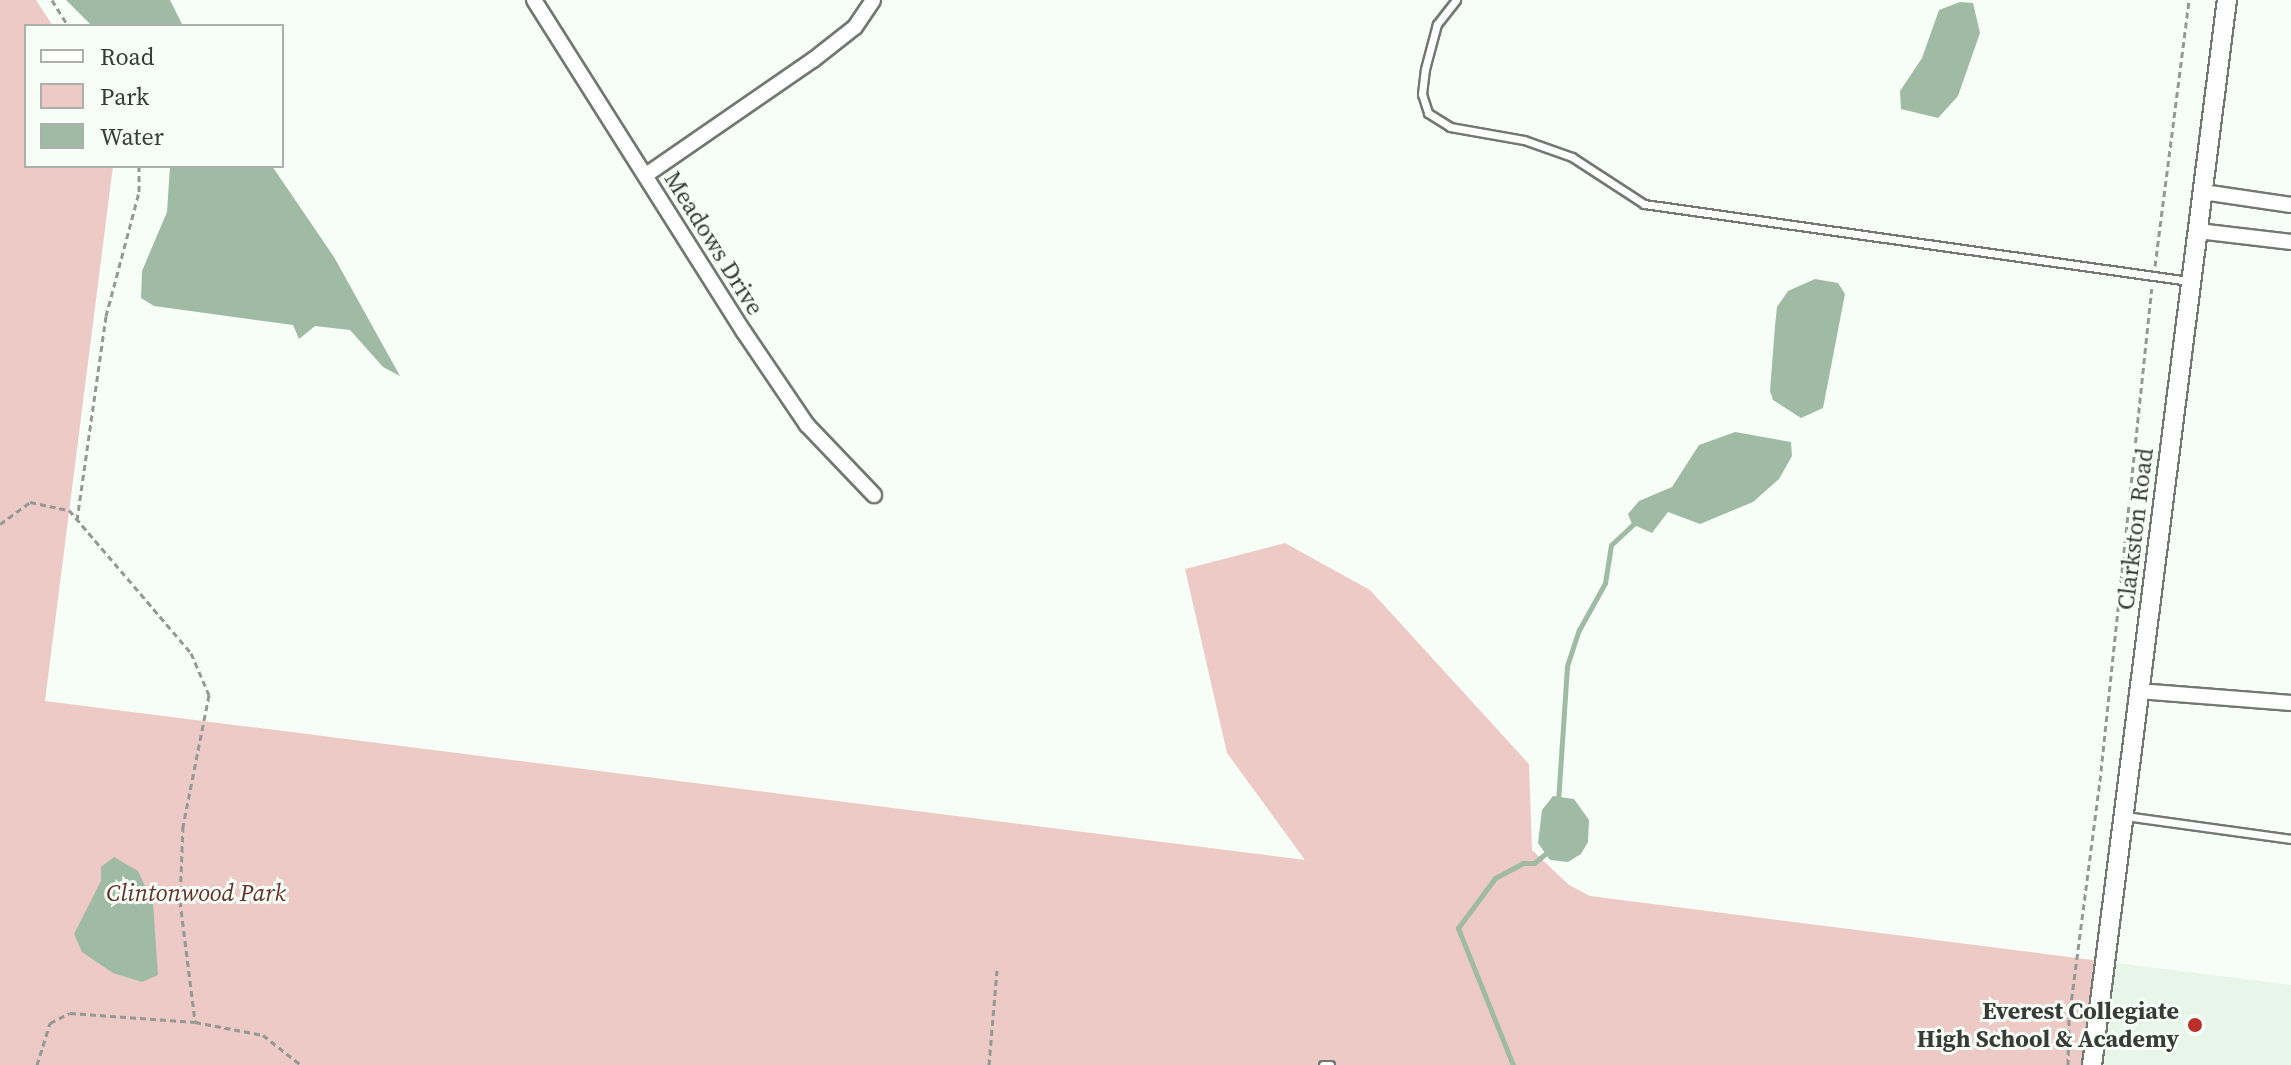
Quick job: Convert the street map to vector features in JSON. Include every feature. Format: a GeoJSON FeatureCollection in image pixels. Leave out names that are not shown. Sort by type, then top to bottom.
{"type":"FeatureCollection","features":[{"type":"Feature","properties":{"kind":"street","name":"Meadows Drive"},"geometry":{"type":"LineString","coordinates":[[534,0],[807,425],[874,495]]}},
{"type":"Feature","properties":{"kind":"street"},"geometry":{"type":"LineString","coordinates":[[646,175],[813,60],[855,27],[873,0]]}},
{"type":"Feature","properties":{"kind":"street","name":"Clarkston Road"},"geometry":{"type":"LineString","coordinates":[[2092,1065],[2227,0]]}},
{"type":"Feature","properties":{"kind":"street"},"geometry":{"type":"LineString","coordinates":[[2203,192],[2291,205]]}},
{"type":"Feature","properties":{"kind":"street"},"geometry":{"type":"LineString","coordinates":[[2198,231],[2291,242]]}},
{"type":"Feature","properties":{"kind":"street"},"geometry":{"type":"LineString","coordinates":[[2139,691],[2291,703]]}},
{"type":"Feature","properties":{"kind":"lane"},"geometry":{"type":"LineString","coordinates":[[1456,0],[1437,24],[1425,69],[1422,94],[1428,113],[1450,127],[1524,140],[1572,157],[1644,204],[2191,281]]}},
{"type":"Feature","properties":{"kind":"lane"},"geometry":{"type":"LineString","coordinates":[[2123,816],[2291,839]]}},
{"type":"Feature","properties":{"kind":"lane"},"geometry":{"type":"LineString","coordinates":[[1323,1065],[1330,1065]]}},
{"type":"Feature","properties":{"kind":"path"},"geometry":{"type":"LineString","coordinates":[[52,0],[67,24]]}},
{"type":"Feature","properties":{"kind":"path"},"geometry":{"type":"LineString","coordinates":[[2068,1065],[2069,1019],[2101,771],[2154,275],[2189,0]]}},
{"type":"Feature","properties":{"kind":"path"},"geometry":{"type":"LineString","coordinates":[[77,520],[106,316],[133,220],[139,168]]}},
{"type":"Feature","properties":{"kind":"path"},"geometry":{"type":"LineString","coordinates":[[0,524],[30,502],[69,510],[191,653],[209,695],[183,826],[180,901],[195,1022]]}},
{"type":"Feature","properties":{"kind":"path"},"geometry":{"type":"LineString","coordinates":[[989,1065],[997,970]]}},
{"type":"Feature","properties":{"kind":"path"},"geometry":{"type":"LineString","coordinates":[[37,1065],[50,1023],[70,1013],[195,1022],[263,1035],[301,1065]]}},
{"type":"Feature","properties":{"kind":"shaded area","name":"Everest Collegiate High School & Academy"},"geometry":{"type":"Polygon","coordinates":[[[2108,962],[2291,985],[2291,1065],[2095,1065],[2108,962]]]}},
{"type":"Feature","properties":{"kind":"green space","name":"Clintonwood Park"},"geometry":{"type":"Polygon","coordinates":[[[0,0],[36,0],[52,24],[24,24],[24,168],[113,168],[45,701],[1305,860],[1227,753],[1185,569],[1285,543],[1370,590],[1529,764],[1532,850],[1569,885],[1590,896],[2108,962],[2095,1065],[0,1065],[0,0]]]}},
{"type":"Feature","properties":{"kind":"water"},"geometry":{"type":"Polygon","coordinates":[[[66,0],[170,0],[182,24],[90,24],[66,0]]]}},
{"type":"Feature","properties":{"kind":"water"},"geometry":{"type":"Polygon","coordinates":[[[1960,2],[1973,3],[1980,33],[1958,96],[1938,118],[1901,109],[1900,91],[1922,58],[1939,10],[1960,2]]]}},
{"type":"Feature","properties":{"kind":"water"},"geometry":{"type":"Polygon","coordinates":[[[170,168],[273,168],[334,257],[400,376],[383,367],[350,330],[315,326],[299,339],[293,325],[154,306],[141,298],[142,271],[167,212],[170,168]]]}},
{"type":"Feature","properties":{"kind":"water"},"geometry":{"type":"Polygon","coordinates":[[[1815,279],[1838,283],[1845,294],[1823,408],[1801,418],[1773,400],[1770,391],[1775,326],[1777,307],[1788,291],[1815,279]]]}},
{"type":"Feature","properties":{"kind":"water"},"geometry":{"type":"Polygon","coordinates":[[[1735,432],[1791,442],[1792,456],[1779,479],[1753,502],[1700,524],[1668,512],[1652,533],[1632,524],[1628,514],[1639,501],[1672,487],[1699,445],[1735,432]]]}},
{"type":"Feature","properties":{"kind":"water"},"geometry":{"type":"Polygon","coordinates":[[[1553,796],[1574,799],[1589,820],[1588,842],[1581,854],[1568,862],[1550,860],[1538,843],[1542,810],[1553,796]]]}},
{"type":"Feature","properties":{"kind":"water"},"geometry":{"type":"Polygon","coordinates":[[[114,857],[138,871],[153,903],[158,975],[142,982],[113,973],[82,952],[74,934],[101,881],[101,867],[114,857]]]}},
{"type":"Feature","properties":{"kind":"waterway"},"geometry":{"type":"LineString","coordinates":[[1558,802],[1567,666],[1579,630],[1605,583],[1611,545],[1637,521]]}},
{"type":"Feature","properties":{"kind":"waterway"},"geometry":{"type":"LineString","coordinates":[[1513,1065],[1458,928],[1495,878],[1523,863],[1534,863],[1549,851]]}},
{"type":"Feature","properties":{"kind":"place","name":"Everest Collegiate High School & Academy"},"geometry":{"type":"Point","coordinates":[2195,1025]}}]}
